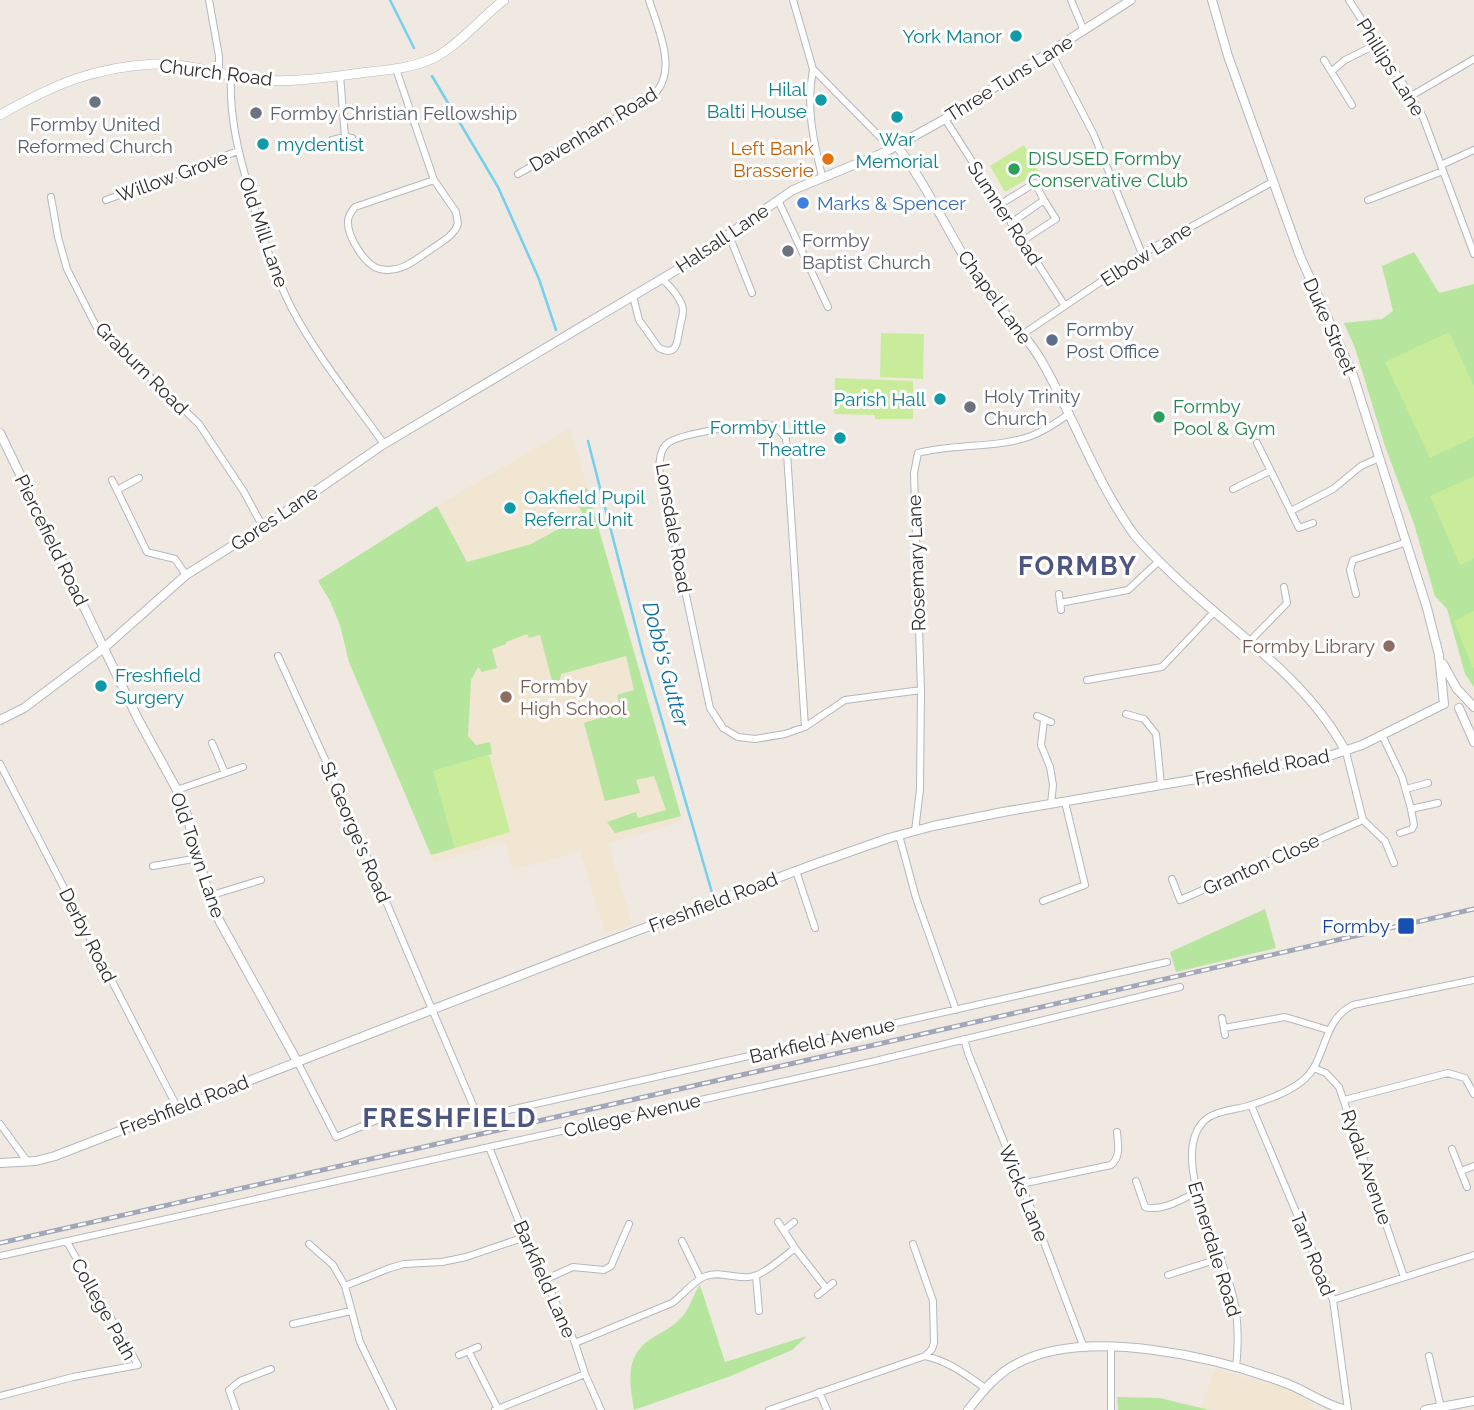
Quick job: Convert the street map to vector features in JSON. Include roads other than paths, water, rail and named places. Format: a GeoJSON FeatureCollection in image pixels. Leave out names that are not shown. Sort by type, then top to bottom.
{"type":"FeatureCollection","features":[{"type":"Feature","properties":{"kind":"main road","name":"Church Road"},"geometry":{"type":"LineString","coordinates":[[0,115],[52,86],[119,67],[157,64],[261,80],[396,69],[431,60],[503,0]]}},
{"type":"Feature","properties":{"kind":"street"},"geometry":{"type":"LineString","coordinates":[[209,0],[219,57],[219,73]]}},
{"type":"Feature","properties":{"kind":"street","name":"Davenham Road"},"geometry":{"type":"LineString","coordinates":[[518,174],[650,98],[664,84],[664,49],[649,0]]}},
{"type":"Feature","properties":{"kind":"street"},"geometry":{"type":"LineString","coordinates":[[793,0],[813,69],[810,117],[822,176]]}},
{"type":"Feature","properties":{"kind":"street"},"geometry":{"type":"LineString","coordinates":[[1071,0],[1084,31]]}},
{"type":"Feature","properties":{"kind":"street","name":"Three Tuns Lane"},"geometry":{"type":"LineString","coordinates":[[885,152],[945,120],[1131,0]]}},
{"type":"Feature","properties":{"kind":"street","name":"Duke Street"},"geometry":{"type":"LineString","coordinates":[[1212,0],[1228,56],[1300,256],[1353,375],[1407,542],[1439,655],[1444,693]]}},
{"type":"Feature","properties":{"kind":"street","name":"Phillips Lane"},"geometry":{"type":"LineString","coordinates":[[1349,0],[1423,117],[1474,254]]}},
{"type":"Feature","properties":{"kind":"street"},"geometry":{"type":"LineString","coordinates":[[1332,71],[1345,60],[1377,44]]}},
{"type":"Feature","properties":{"kind":"street"},"geometry":{"type":"LineString","coordinates":[[1051,52],[1094,135],[1142,254]]}},
{"type":"Feature","properties":{"kind":"street"},"geometry":{"type":"LineString","coordinates":[[1411,96],[1474,59]]}},
{"type":"Feature","properties":{"kind":"street"},"geometry":{"type":"LineString","coordinates":[[1324,60],[1352,105]]}},
{"type":"Feature","properties":{"kind":"street"},"geometry":{"type":"LineString","coordinates":[[396,69],[434,180],[456,212],[458,224],[456,230],[407,266],[379,269],[369,263],[361,254],[349,230],[350,213],[355,207],[434,180]]}},
{"type":"Feature","properties":{"kind":"street"},"geometry":{"type":"LineString","coordinates":[[813,69],[880,137],[897,146]]}},
{"type":"Feature","properties":{"kind":"street","name":"Old Mill Lane"},"geometry":{"type":"LineString","coordinates":[[231,75],[231,103],[238,151],[270,256],[292,308],[384,444]]}},
{"type":"Feature","properties":{"kind":"street"},"geometry":{"type":"LineString","coordinates":[[332,139],[349,137],[340,75]]}},
{"type":"Feature","properties":{"kind":"street","name":"Sumner Road"},"geometry":{"type":"LineString","coordinates":[[945,120],[1065,306]]}},
{"type":"Feature","properties":{"kind":"street","name":"Chapel Lane"},"geometry":{"type":"LineString","coordinates":[[897,146],[929,195],[979,282],[1003,314],[1023,334],[1041,361],[1096,471],[1135,535],[1159,561],[1305,693],[1332,726],[1346,752]]}},
{"type":"Feature","properties":{"kind":"street"},"geometry":{"type":"LineString","coordinates":[[1368,201],[1442,168],[1474,150]]}},
{"type":"Feature","properties":{"kind":"street","name":"Willow Grove"},"geometry":{"type":"LineString","coordinates":[[106,200],[238,151]]}},
{"type":"Feature","properties":{"kind":"street","name":"Halsall Lane"},"geometry":{"type":"LineString","coordinates":[[563,336],[662,279],[778,200],[822,176],[885,152]]}},
{"type":"Feature","properties":{"kind":"street","name":"Elbow Lane"},"geometry":{"type":"LineString","coordinates":[[1023,334],[1142,254],[1274,181]]}},
{"type":"Feature","properties":{"kind":"street"},"geometry":{"type":"LineString","coordinates":[[999,205],[1035,183],[1056,219],[1022,241]]}},
{"type":"Feature","properties":{"kind":"street","name":"Graburn Road"},"geometry":{"type":"LineString","coordinates":[[51,197],[66,269],[96,326],[199,424],[244,492],[263,527]]}},
{"type":"Feature","properties":{"kind":"street"},"geometry":{"type":"LineString","coordinates":[[778,200],[828,307]]}},
{"type":"Feature","properties":{"kind":"street"},"geometry":{"type":"LineString","coordinates":[[1010,223],[1044,200]]}},
{"type":"Feature","properties":{"kind":"street"},"geometry":{"type":"LineString","coordinates":[[729,234],[752,293]]}},
{"type":"Feature","properties":{"kind":"street"},"geometry":{"type":"LineString","coordinates":[[633,296],[639,320],[659,348],[664,351],[674,349],[678,345],[683,309],[675,292],[662,279]]}},
{"type":"Feature","properties":{"kind":"street","name":"Gores Lane"},"geometry":{"type":"LineString","coordinates":[[0,720],[24,708],[105,646],[186,575],[263,527],[384,444],[563,336]]}},
{"type":"Feature","properties":{"kind":"street","name":"Rosemary Lane"},"geometry":{"type":"LineString","coordinates":[[915,831],[920,789],[914,473],[918,453],[937,448],[985,445],[1032,436],[1069,414]]}},
{"type":"Feature","properties":{"kind":"street","name":"Lonsdale Road"},"geometry":{"type":"LineString","coordinates":[[804,727],[786,438],[774,425],[757,422],[667,443],[660,454],[659,468],[710,708],[723,728],[738,737],[755,739],[785,734],[804,727],[845,700],[920,690]]}},
{"type":"Feature","properties":{"kind":"street","name":"Piercefield Road"},"geometry":{"type":"LineString","coordinates":[[0,433],[105,646]]}},
{"type":"Feature","properties":{"kind":"street"},"geometry":{"type":"LineString","coordinates":[[1257,443],[1299,528],[1313,523]]}},
{"type":"Feature","properties":{"kind":"street"},"geometry":{"type":"LineString","coordinates":[[1291,511],[1333,489],[1362,466],[1380,457]]}},
{"type":"Feature","properties":{"kind":"street"},"geometry":{"type":"LineString","coordinates":[[1233,489],[1270,471]]}},
{"type":"Feature","properties":{"kind":"street"},"geometry":{"type":"LineString","coordinates":[[117,490],[139,478]]}},
{"type":"Feature","properties":{"kind":"street"},"geometry":{"type":"LineString","coordinates":[[112,480],[147,552],[175,559],[186,575]]}},
{"type":"Feature","properties":{"kind":"street"},"geometry":{"type":"LineString","coordinates":[[1356,594],[1350,570],[1353,560],[1407,542]]}},
{"type":"Feature","properties":{"kind":"street"},"geometry":{"type":"LineString","coordinates":[[1059,594],[1061,607],[1128,590],[1159,561]]}},
{"type":"Feature","properties":{"kind":"street"},"geometry":{"type":"LineString","coordinates":[[1249,642],[1287,603],[1284,587]]}},
{"type":"Feature","properties":{"kind":"street"},"geometry":{"type":"LineString","coordinates":[[1087,680],[1162,667],[1214,612]]}},
{"type":"Feature","properties":{"kind":"street","name":"Old Town Lane"},"geometry":{"type":"LineString","coordinates":[[105,646],[138,719],[187,811],[209,896],[225,932],[297,1061]]}},
{"type":"Feature","properties":{"kind":"street","name":"Duke Street"},"geometry":{"type":"LineString","coordinates":[[1439,655],[1457,689]]}},
{"type":"Feature","properties":{"kind":"street","name":"St George's Road"},"geometry":{"type":"LineString","coordinates":[[278,656],[329,768],[431,1010]]}},
{"type":"Feature","properties":{"kind":"street"},"geometry":{"type":"LineString","coordinates":[[1461,705],[1453,710],[1444,704],[1444,693],[1450,689],[1457,689],[1462,693],[1461,705],[1474,742]]}},
{"type":"Feature","properties":{"kind":"street","name":"Freshfield Road"},"geometry":{"type":"LineString","coordinates":[[0,1163],[55,1156],[796,871],[899,835],[1051,804],[1346,752],[1444,704]]}},
{"type":"Feature","properties":{"kind":"street"},"geometry":{"type":"LineString","coordinates":[[1461,705],[1474,710]]}},
{"type":"Feature","properties":{"kind":"street"},"geometry":{"type":"LineString","coordinates":[[1126,714],[1144,719],[1156,734],[1161,785]]}},
{"type":"Feature","properties":{"kind":"street"},"geometry":{"type":"LineString","coordinates":[[1044,719],[1041,746],[1050,766],[1053,785],[1051,804]]}},
{"type":"Feature","properties":{"kind":"street"},"geometry":{"type":"LineString","coordinates":[[1382,736],[1406,789],[1414,825],[1412,830],[1400,833]]}},
{"type":"Feature","properties":{"kind":"street"},"geometry":{"type":"LineString","coordinates":[[212,743],[225,773]]}},
{"type":"Feature","properties":{"kind":"street"},"geometry":{"type":"LineString","coordinates":[[1346,752],[1363,820],[1385,841],[1394,863]]}},
{"type":"Feature","properties":{"kind":"street","name":"Derby Road"},"geometry":{"type":"LineString","coordinates":[[0,764],[177,1107]]}},
{"type":"Feature","properties":{"kind":"street"},"geometry":{"type":"LineString","coordinates":[[177,790],[243,767]]}},
{"type":"Feature","properties":{"kind":"street"},"geometry":{"type":"LineString","coordinates":[[1406,789],[1428,783]]}},
{"type":"Feature","properties":{"kind":"street"},"geometry":{"type":"LineString","coordinates":[[1044,901],[1085,885],[1065,802]]}},
{"type":"Feature","properties":{"kind":"street"},"geometry":{"type":"LineString","coordinates":[[1411,809],[1438,803]]}},
{"type":"Feature","properties":{"kind":"street","name":"Granton Close"},"geometry":{"type":"LineString","coordinates":[[1172,879],[1181,900],[1363,820]]}},
{"type":"Feature","properties":{"kind":"street"},"geometry":{"type":"LineString","coordinates":[[899,835],[916,898],[956,1010]]}},
{"type":"Feature","properties":{"kind":"street"},"geometry":{"type":"LineString","coordinates":[[153,866],[199,858]]}},
{"type":"Feature","properties":{"kind":"street"},"geometry":{"type":"LineString","coordinates":[[796,871],[815,928]]}},
{"type":"Feature","properties":{"kind":"street"},"geometry":{"type":"LineString","coordinates":[[209,896],[261,880]]}},
{"type":"Feature","properties":{"kind":"street"},"geometry":{"type":"LineString","coordinates":[[1181,900],[1184,909]]}},
{"type":"Feature","properties":{"kind":"street","name":"Barkfield Avenue"},"geometry":{"type":"LineString","coordinates":[[431,1010],[478,1117],[1167,962]]}},
{"type":"Feature","properties":{"kind":"street"},"geometry":{"type":"LineString","coordinates":[[1314,1068],[1328,1030],[1344,1009],[1474,980]]}},
{"type":"Feature","properties":{"kind":"street","name":"College Avenue"},"geometry":{"type":"LineString","coordinates":[[0,1256],[871,1062],[1180,987]]}},
{"type":"Feature","properties":{"kind":"street"},"geometry":{"type":"LineString","coordinates":[[1222,1018],[1224,1032],[1285,1017],[1328,1030]]}},
{"type":"Feature","properties":{"kind":"street","name":"Wicks Lane"},"geometry":{"type":"LineString","coordinates":[[964,1039],[1084,1348]]}},
{"type":"Feature","properties":{"kind":"street"},"geometry":{"type":"LineString","coordinates":[[297,1061],[336,1137],[377,1120]]}},
{"type":"Feature","properties":{"kind":"street","name":"Rydal Avenue"},"geometry":{"type":"LineString","coordinates":[[1314,1068],[1333,1079],[1344,1100],[1405,1277]]}},
{"type":"Feature","properties":{"kind":"street","name":"Ennerdale Road"},"geometry":{"type":"LineString","coordinates":[[1236,1368],[1239,1342],[1237,1315],[1197,1192],[1191,1150],[1196,1132],[1203,1122],[1213,1115],[1251,1105],[1292,1088],[1304,1080],[1314,1068]]}},
{"type":"Feature","properties":{"kind":"street"},"geometry":{"type":"LineString","coordinates":[[1344,1100],[1448,1073],[1465,1078],[1474,1094]]}},
{"type":"Feature","properties":{"kind":"street","name":"Tarn Road"},"geometry":{"type":"LineString","coordinates":[[1251,1105],[1333,1300],[1347,1410]]}},
{"type":"Feature","properties":{"kind":"street"},"geometry":{"type":"LineString","coordinates":[[0,1124],[27,1161]]}},
{"type":"Feature","properties":{"kind":"street"},"geometry":{"type":"LineString","coordinates":[[1021,1184],[1111,1165],[1116,1161],[1119,1149],[1117,1132]]}},
{"type":"Feature","properties":{"kind":"street","name":"Barkfield Lane"},"geometry":{"type":"LineString","coordinates":[[489,1147],[525,1237],[575,1343],[601,1410]]}},
{"type":"Feature","properties":{"kind":"street"},"geometry":{"type":"LineString","coordinates":[[1452,1149],[1467,1187]]}},
{"type":"Feature","properties":{"kind":"street"},"geometry":{"type":"LineString","coordinates":[[1461,1171],[1474,1166]]}},
{"type":"Feature","properties":{"kind":"street"},"geometry":{"type":"LineString","coordinates":[[1136,1181],[1145,1207],[1151,1209],[1197,1192]]}},
{"type":"Feature","properties":{"kind":"street"},"geometry":{"type":"LineString","coordinates":[[778,1222],[826,1288]]}},
{"type":"Feature","properties":{"kind":"street"},"geometry":{"type":"LineString","coordinates":[[784,1230],[794,1222]]}},
{"type":"Feature","properties":{"kind":"street"},"geometry":{"type":"LineString","coordinates":[[546,1279],[573,1267],[604,1270],[611,1266],[629,1224]]}},
{"type":"Feature","properties":{"kind":"street"},"geometry":{"type":"LineString","coordinates":[[345,1286],[390,1268],[466,1257],[525,1237]]}},
{"type":"Feature","properties":{"kind":"street"},"geometry":{"type":"LineString","coordinates":[[682,1241],[700,1278]]}},
{"type":"Feature","properties":{"kind":"street","name":"College Path"},"geometry":{"type":"LineString","coordinates":[[0,1396],[73,1377],[138,1365],[67,1242]]}},
{"type":"Feature","properties":{"kind":"street"},"geometry":{"type":"LineString","coordinates":[[309,1244],[333,1265],[345,1286],[360,1342],[393,1410]]}},
{"type":"Feature","properties":{"kind":"street"},"geometry":{"type":"LineString","coordinates":[[769,1410],[925,1356],[932,1349],[933,1301],[913,1244]]}},
{"type":"Feature","properties":{"kind":"street"},"geometry":{"type":"LineString","coordinates":[[575,1343],[671,1303],[684,1295],[700,1278],[717,1273],[741,1277],[756,1276],[795,1248]]}},
{"type":"Feature","properties":{"kind":"street"},"geometry":{"type":"LineString","coordinates":[[1333,1300],[1474,1255]]}},
{"type":"Feature","properties":{"kind":"street"},"geometry":{"type":"LineString","coordinates":[[1168,1275],[1220,1258]]}},
{"type":"Feature","properties":{"kind":"street"},"geometry":{"type":"LineString","coordinates":[[756,1276],[759,1311]]}},
{"type":"Feature","properties":{"kind":"street"},"geometry":{"type":"LineString","coordinates":[[818,1295],[833,1283]]}},
{"type":"Feature","properties":{"kind":"street"},"geometry":{"type":"LineString","coordinates":[[293,1324],[351,1311]]}},
{"type":"Feature","properties":{"kind":"street"},"geometry":{"type":"LineString","coordinates":[[458,1355],[478,1347]]}},
{"type":"Feature","properties":{"kind":"street"},"geometry":{"type":"LineString","coordinates":[[1111,1347],[1111,1410]]}},
{"type":"Feature","properties":{"kind":"street"},"geometry":{"type":"LineString","coordinates":[[968,1410],[985,1388],[1017,1363],[1041,1353],[1111,1347],[1163,1351],[1236,1368],[1287,1384],[1347,1410]]}},
{"type":"Feature","properties":{"kind":"street"},"geometry":{"type":"LineString","coordinates":[[469,1352],[497,1409],[585,1374]]}},
{"type":"Feature","properties":{"kind":"street"},"geometry":{"type":"LineString","coordinates":[[925,1356],[940,1359],[957,1368],[985,1388]]}},
{"type":"Feature","properties":{"kind":"street"},"geometry":{"type":"LineString","coordinates":[[1429,1356],[1441,1408]]}},
{"type":"Feature","properties":{"kind":"street"},"geometry":{"type":"LineString","coordinates":[[236,1410],[229,1390],[240,1381],[271,1369]]}},
{"type":"Feature","properties":{"kind":"street"},"geometry":{"type":"LineString","coordinates":[[820,1392],[827,1410]]}},
{"type":"Feature","properties":{"kind":"street"},"geometry":{"type":"LineString","coordinates":[[1425,1410],[1474,1401]]}},
{"type":"Feature","properties":{"kind":"waterway","name":"Dobb's Gutter"},"geometry":{"type":"LineString","coordinates":[[390,0],[414,48]]}},
{"type":"Feature","properties":{"kind":"waterway","name":"Dobb's Gutter"},"geometry":{"type":"LineString","coordinates":[[432,76],[498,187],[539,279],[556,330]]}},
{"type":"Feature","properties":{"kind":"waterway","name":"Dobb's Gutter"},"geometry":{"type":"LineString","coordinates":[[588,441],[643,655],[713,896]]}},
{"type":"Feature","properties":{"kind":"railway"},"geometry":{"type":"LineString","coordinates":[[0,1243],[1474,909]]}},
{"type":"Feature","properties":{"kind":"place","name":"York Manor"},"geometry":{"type":"Point","coordinates":[1016,36]}},
{"type":"Feature","properties":{"kind":"place","name":"Hilal Balti House"},"geometry":{"type":"Point","coordinates":[821,100]}},
{"type":"Feature","properties":{"kind":"place","name":"Formby United Reformed Church"},"geometry":{"type":"Point","coordinates":[95,102]}},
{"type":"Feature","properties":{"kind":"place","name":"Formby Christian Fellowship"},"geometry":{"type":"Point","coordinates":[256,113]}},
{"type":"Feature","properties":{"kind":"place","name":"War Memorial"},"geometry":{"type":"Point","coordinates":[897,117]}},
{"type":"Feature","properties":{"kind":"place","name":"mydentist"},"geometry":{"type":"Point","coordinates":[263,144]}},
{"type":"Feature","properties":{"kind":"place","name":"Left Bank Brasserie"},"geometry":{"type":"Point","coordinates":[828,159]}},
{"type":"Feature","properties":{"kind":"place","name":"DISUSED Formby Conservative Club"},"geometry":{"type":"Point","coordinates":[1014,169]}},
{"type":"Feature","properties":{"kind":"place","name":"Marks & Spencer"},"geometry":{"type":"Point","coordinates":[803,203]}},
{"type":"Feature","properties":{"kind":"place","name":"Formby Baptist Church"},"geometry":{"type":"Point","coordinates":[788,251]}},
{"type":"Feature","properties":{"kind":"place","name":"Formby Post Office"},"geometry":{"type":"Point","coordinates":[1052,340]}},
{"type":"Feature","properties":{"kind":"place","name":"Parish Hall"},"geometry":{"type":"Point","coordinates":[940,399]}},
{"type":"Feature","properties":{"kind":"place","name":"Holy Trinity Church"},"geometry":{"type":"Point","coordinates":[970,407]}},
{"type":"Feature","properties":{"kind":"place","name":"Formby Pool & Gym"},"geometry":{"type":"Point","coordinates":[1159,417]}},
{"type":"Feature","properties":{"kind":"place","name":"Formby Little Theatre"},"geometry":{"type":"Point","coordinates":[840,438]}},
{"type":"Feature","properties":{"kind":"place","name":"Oakfield Pupil Referral Unit"},"geometry":{"type":"Point","coordinates":[510,508]}},
{"type":"Feature","properties":{"kind":"place","name":"Formby Library"},"geometry":{"type":"Point","coordinates":[1389,646]}},
{"type":"Feature","properties":{"kind":"place","name":"Freshfield Surgery"},"geometry":{"type":"Point","coordinates":[101,686]}},
{"type":"Feature","properties":{"kind":"place","name":"Formby High School"},"geometry":{"type":"Point","coordinates":[506,697]}},
{"type":"Feature","properties":{"kind":"place","name":"Formby"},"geometry":{"type":"Point","coordinates":[1406,926]}},
{"type":"Feature","properties":{"kind":"district","name":"FORMBY"},"geometry":{"type":"Point","coordinates":[1078,566]}},
{"type":"Feature","properties":{"kind":"district","name":"FRESHFIELD"},"geometry":{"type":"Point","coordinates":[450,1118]}}]}
